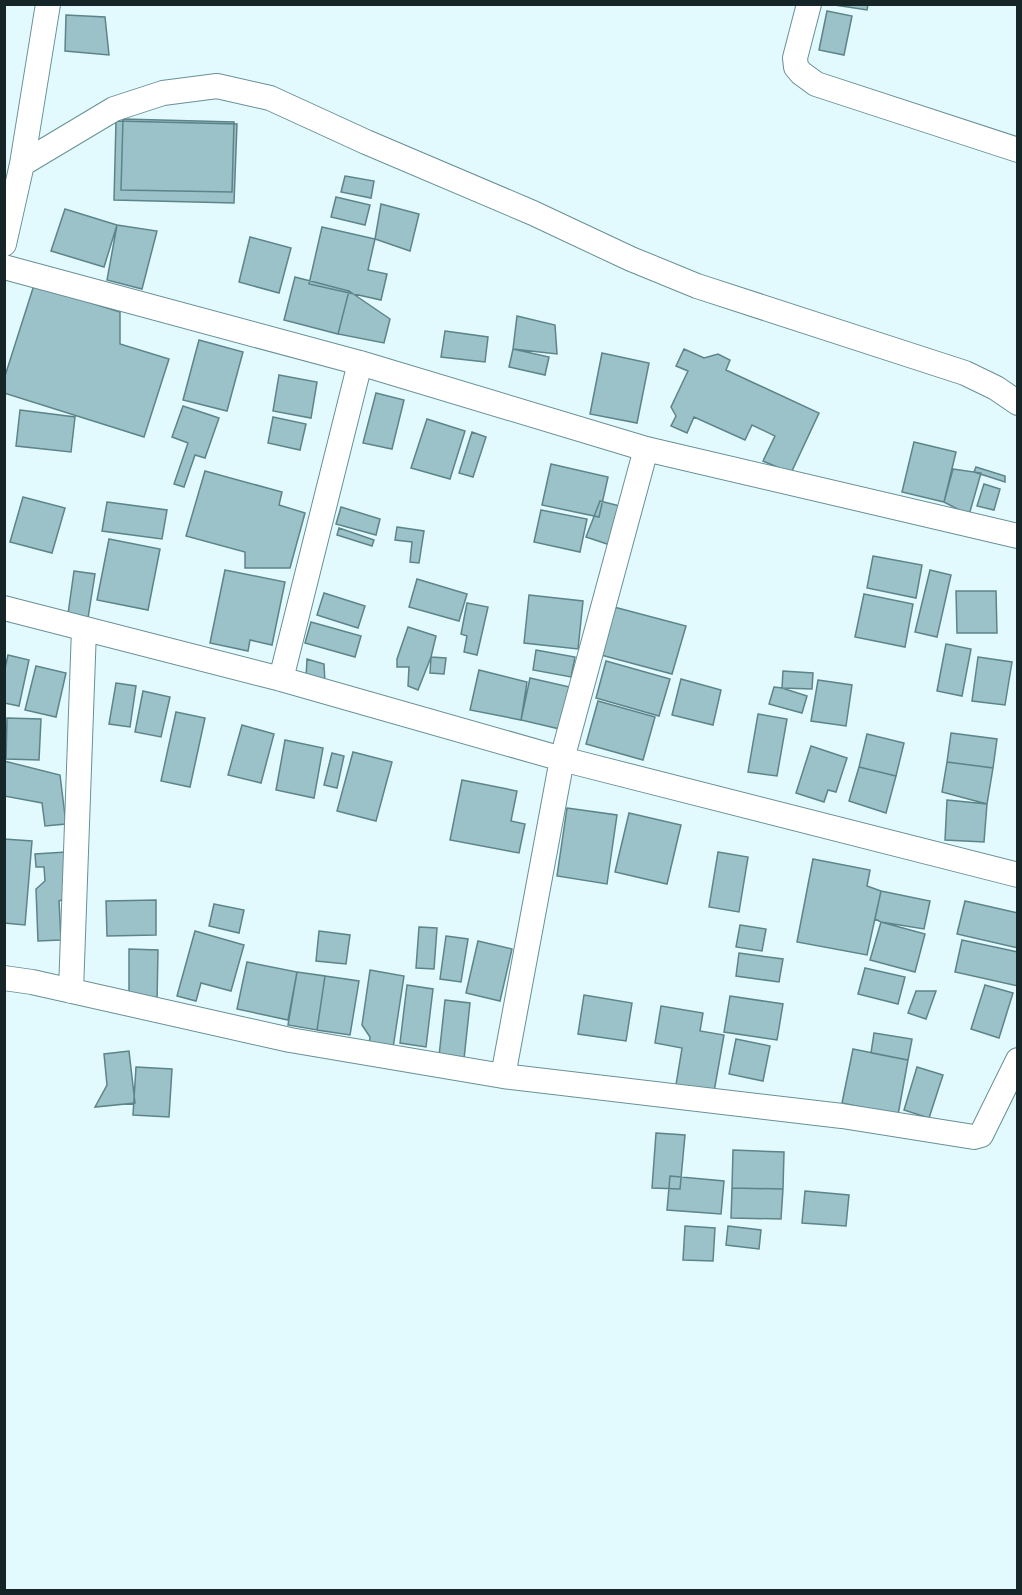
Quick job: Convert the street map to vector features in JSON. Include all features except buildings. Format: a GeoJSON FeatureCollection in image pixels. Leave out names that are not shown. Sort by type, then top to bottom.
{"type":"FeatureCollection","features":[{"type":"Feature","properties":{"kind":"street"},"geometry":{"type":"LineString","coordinates":[[4,244],[22,164],[48,4]]}},
{"type":"Feature","properties":{"kind":"street"},"geometry":{"type":"LineString","coordinates":[[809,4],[795,58],[795,67],[808,80],[1017,150]]}},
{"type":"Feature","properties":{"kind":"street"},"geometry":{"type":"LineString","coordinates":[[22,164],[114,109],[163,93],[217,86],[270,98],[697,286],[965,373],[996,388],[1017,403]]}},
{"type":"Feature","properties":{"kind":"street"},"geometry":{"type":"LineString","coordinates":[[4,267],[360,363],[646,448],[1017,536]]}},
{"type":"Feature","properties":{"kind":"street"},"geometry":{"type":"LineString","coordinates":[[281,679],[360,363]]}},
{"type":"Feature","properties":{"kind":"street"},"geometry":{"type":"LineString","coordinates":[[502,1076],[562,759],[646,448]]}},
{"type":"Feature","properties":{"kind":"street"},"geometry":{"type":"LineString","coordinates":[[4,608],[281,679],[562,759],[1017,875]]}},
{"type":"Feature","properties":{"kind":"street"},"geometry":{"type":"LineString","coordinates":[[71,991],[84,629]]}},
{"type":"Feature","properties":{"kind":"street"},"geometry":{"type":"LineString","coordinates":[[4,978],[290,1040],[502,1076],[842,1116],[978,1137],[1017,1060]]}}]}
